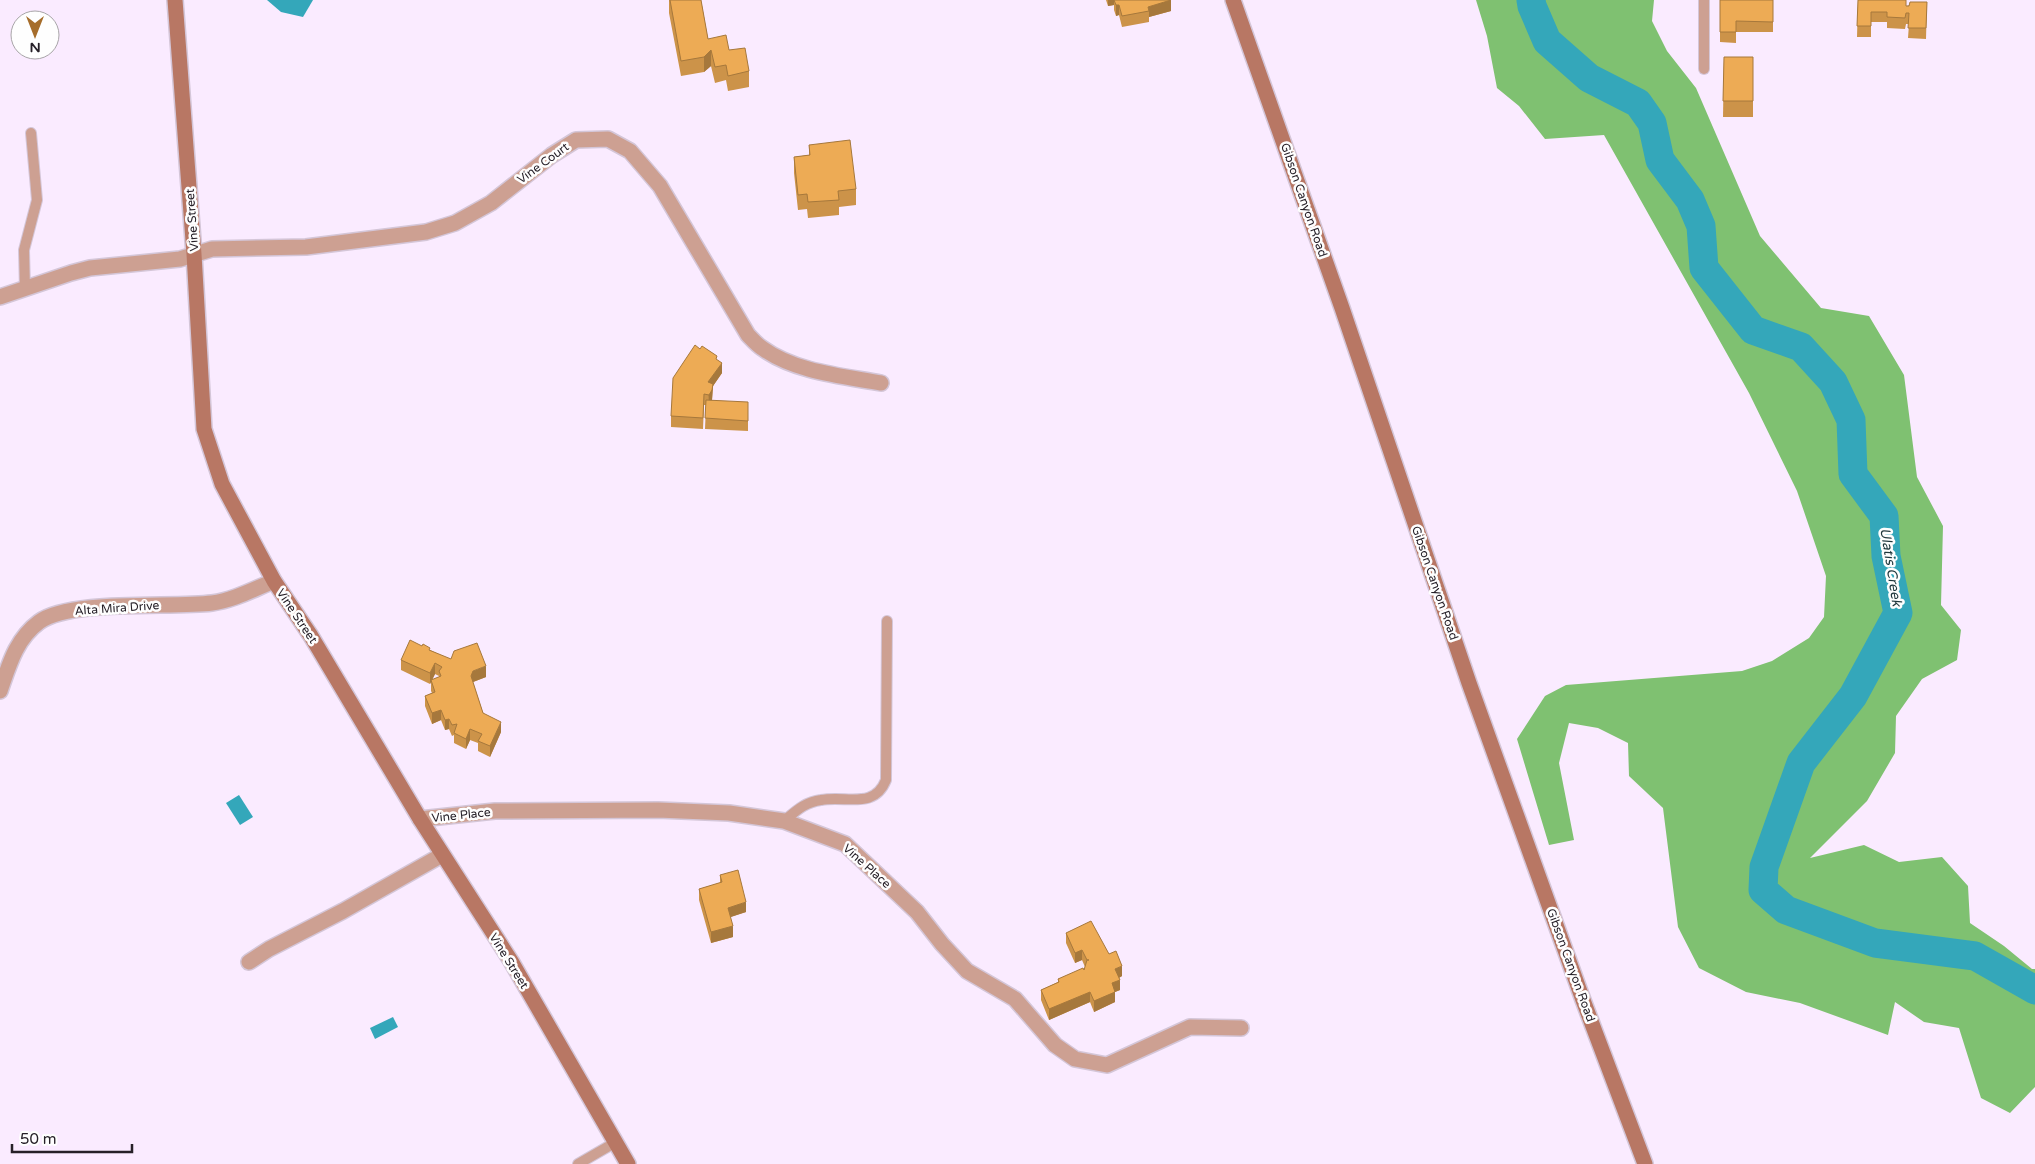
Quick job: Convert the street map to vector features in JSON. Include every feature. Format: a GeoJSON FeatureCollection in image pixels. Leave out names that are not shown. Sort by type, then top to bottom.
{"type":"FeatureCollection","features":[{"type":"Feature","properties":{"kind":"street","name":"Vine Street"},"geometry":{"type":"LineString","coordinates":[[174,0],[194,254],[204,429],[222,484],[274,581],[311,636],[420,820],[511,961],[628,1164]]}},
{"type":"Feature","properties":{"kind":"street","name":"Gibson Canyon Road"},"geometry":{"type":"LineString","coordinates":[[1234,0],[1342,308],[1469,683],[1583,1000],[1645,1164]]}},
{"type":"Feature","properties":{"kind":"street","name":"Vine Court"},"geometry":{"type":"LineString","coordinates":[[0,297],[90,268],[180,259],[212,249],[306,247],[426,232],[454,223],[491,203],[552,155],[576,140],[608,139],[630,151],[660,186],[748,335],[761,348],[787,361],[803,366],[881,383]]}},
{"type":"Feature","properties":{"kind":"street","name":"Alta Mira Drive"},"geometry":{"type":"LineString","coordinates":[[0,691],[13,652],[24,635],[40,621],[64,611],[214,603],[239,596],[274,581]]}},
{"type":"Feature","properties":{"kind":"street","name":"Vine Place"},"geometry":{"type":"LineString","coordinates":[[420,820],[495,811],[658,810],[729,813],[784,821],[845,844],[917,912],[942,944],[967,971],[1015,999],[1055,1045],[1075,1059],[1107,1065],[1190,1027],[1241,1028]]}},
{"type":"Feature","properties":{"kind":"street"},"geometry":{"type":"LineString","coordinates":[[250,962],[269,949],[343,911],[442,855]]}},
{"type":"Feature","properties":{"kind":"lane"},"geometry":{"type":"LineString","coordinates":[[1704,0],[1704,69]]}},
{"type":"Feature","properties":{"kind":"lane"},"geometry":{"type":"LineString","coordinates":[[24,290],[24,250],[37,200],[31,133]]}},
{"type":"Feature","properties":{"kind":"lane"},"geometry":{"type":"LineString","coordinates":[[784,821],[802,805],[836,798],[867,799],[876,796],[884,786],[886,780],[887,621]]}},
{"type":"Feature","properties":{"kind":"lane"},"geometry":{"type":"LineString","coordinates":[[578,1164],[616,1142]]}},
{"type":"Feature","properties":{"kind":"green space"},"geometry":{"type":"Polygon","coordinates":[[[1476,0],[1654,0],[1652,21],[1667,51],[1696,88],[1760,236],[1821,308],[1869,316],[1904,375],[1917,477],[1943,526],[1941,605],[1961,630],[1957,660],[1922,679],[1896,716],[1895,753],[1867,801],[1810,858],[1864,845],[1899,862],[1942,857],[1968,886],[1970,923],[2004,946],[2032,969],[2035,969],[2035,1087],[2010,1113],[1981,1098],[1959,1028],[1924,1022],[1895,1002],[1888,1035],[1800,1003],[1746,992],[1699,968],[1678,927],[1663,808],[1629,776],[1628,743],[1598,728],[1569,723],[1559,763],[1574,840],[1549,845],[1517,739],[1545,696],[1566,685],[1742,671],[1772,661],[1809,638],[1824,617],[1826,576],[1797,491],[1749,393],[1604,135],[1545,139],[1519,106],[1497,88],[1487,36],[1476,0]]]}},
{"type":"Feature","properties":{"kind":"water"},"geometry":{"type":"Polygon","coordinates":[[[267,0],[313,0],[303,17],[281,12],[267,0]]]}},
{"type":"Feature","properties":{"kind":"water"},"geometry":{"type":"Polygon","coordinates":[[[239,795],[253,817],[240,825],[226,803],[239,795]]]}},
{"type":"Feature","properties":{"kind":"water"},"geometry":{"type":"Polygon","coordinates":[[[393,1017],[398,1027],[375,1039],[370,1028],[393,1017]]]}},
{"type":"Feature","properties":{"kind":"building"},"geometry":{"type":"Polygon","coordinates":[[[670,0],[701,0],[708,39],[726,35],[729,50],[745,48],[749,71],[728,76],[726,65],[715,67],[711,50],[704,57],[681,61],[670,0]]]}},
{"type":"Feature","properties":{"kind":"building"},"geometry":{"type":"Polygon","coordinates":[[[1114,0],[1171,0],[1148,7],[1149,11],[1122,16],[1119,5],[1116,5],[1114,0]]]}},
{"type":"Feature","properties":{"kind":"building"},"geometry":{"type":"Polygon","coordinates":[[[1720,0],[1773,0],[1773,22],[1736,21],[1736,32],[1720,32],[1720,0]]]}},
{"type":"Feature","properties":{"kind":"building"},"geometry":{"type":"Polygon","coordinates":[[[1858,0],[1906,0],[1906,6],[1909,6],[1910,2],[1927,2],[1926,28],[1908,28],[1909,13],[1906,13],[1905,18],[1887,17],[1887,12],[1871,12],[1871,26],[1857,26],[1858,0]]]}},
{"type":"Feature","properties":{"kind":"building"},"geometry":{"type":"Polygon","coordinates":[[[1724,57],[1753,57],[1753,101],[1723,101],[1724,57]]]}},
{"type":"Feature","properties":{"kind":"building"},"geometry":{"type":"Polygon","coordinates":[[[850,140],[856,189],[838,191],[839,200],[808,202],[807,194],[798,195],[794,157],[810,155],[809,145],[850,140]]]}},
{"type":"Feature","properties":{"kind":"building"},"geometry":{"type":"Polygon","coordinates":[[[695,345],[700,349],[702,346],[717,356],[716,359],[722,363],[708,382],[713,384],[709,395],[704,394],[703,418],[671,416],[673,378],[695,345]]]}},
{"type":"Feature","properties":{"kind":"building"},"geometry":{"type":"Polygon","coordinates":[[[706,400],[748,402],[748,421],[705,418],[706,400]]]}},
{"type":"Feature","properties":{"kind":"building"},"geometry":{"type":"Polygon","coordinates":[[[410,640],[422,646],[423,644],[430,648],[429,650],[451,659],[454,651],[477,643],[486,666],[473,671],[471,676],[483,713],[501,722],[490,746],[478,741],[482,734],[470,729],[466,739],[454,733],[457,724],[452,725],[449,719],[445,720],[441,710],[432,713],[425,696],[435,692],[431,680],[441,676],[439,671],[442,667],[435,663],[430,673],[401,660],[410,640]]]}},
{"type":"Feature","properties":{"kind":"building"},"geometry":{"type":"Polygon","coordinates":[[[738,870],[746,902],[728,908],[733,926],[711,932],[699,889],[722,882],[720,875],[738,870]]]}},
{"type":"Feature","properties":{"kind":"building"},"geometry":{"type":"Polygon","coordinates":[[[1091,921],[1109,954],[1116,951],[1122,966],[1115,969],[1120,980],[1112,983],[1115,992],[1094,1001],[1090,992],[1049,1009],[1041,990],[1059,982],[1058,979],[1083,968],[1084,970],[1087,960],[1082,950],[1075,953],[1066,933],[1091,921]]]}},
{"type":"Feature","properties":{"kind":"waterway","name":"Ulatis Creek"},"geometry":{"type":"LineString","coordinates":[[1531,0],[1547,41],[1589,78],[1638,103],[1652,123],[1660,160],[1690,200],[1701,226],[1704,268],[1753,330],[1801,347],[1833,382],[1851,420],[1853,474],[1884,516],[1886,556],[1898,613],[1853,696],[1801,763],[1764,867],[1763,890],[1786,910],[1875,943],[1975,956],[2035,990]]}}]}
